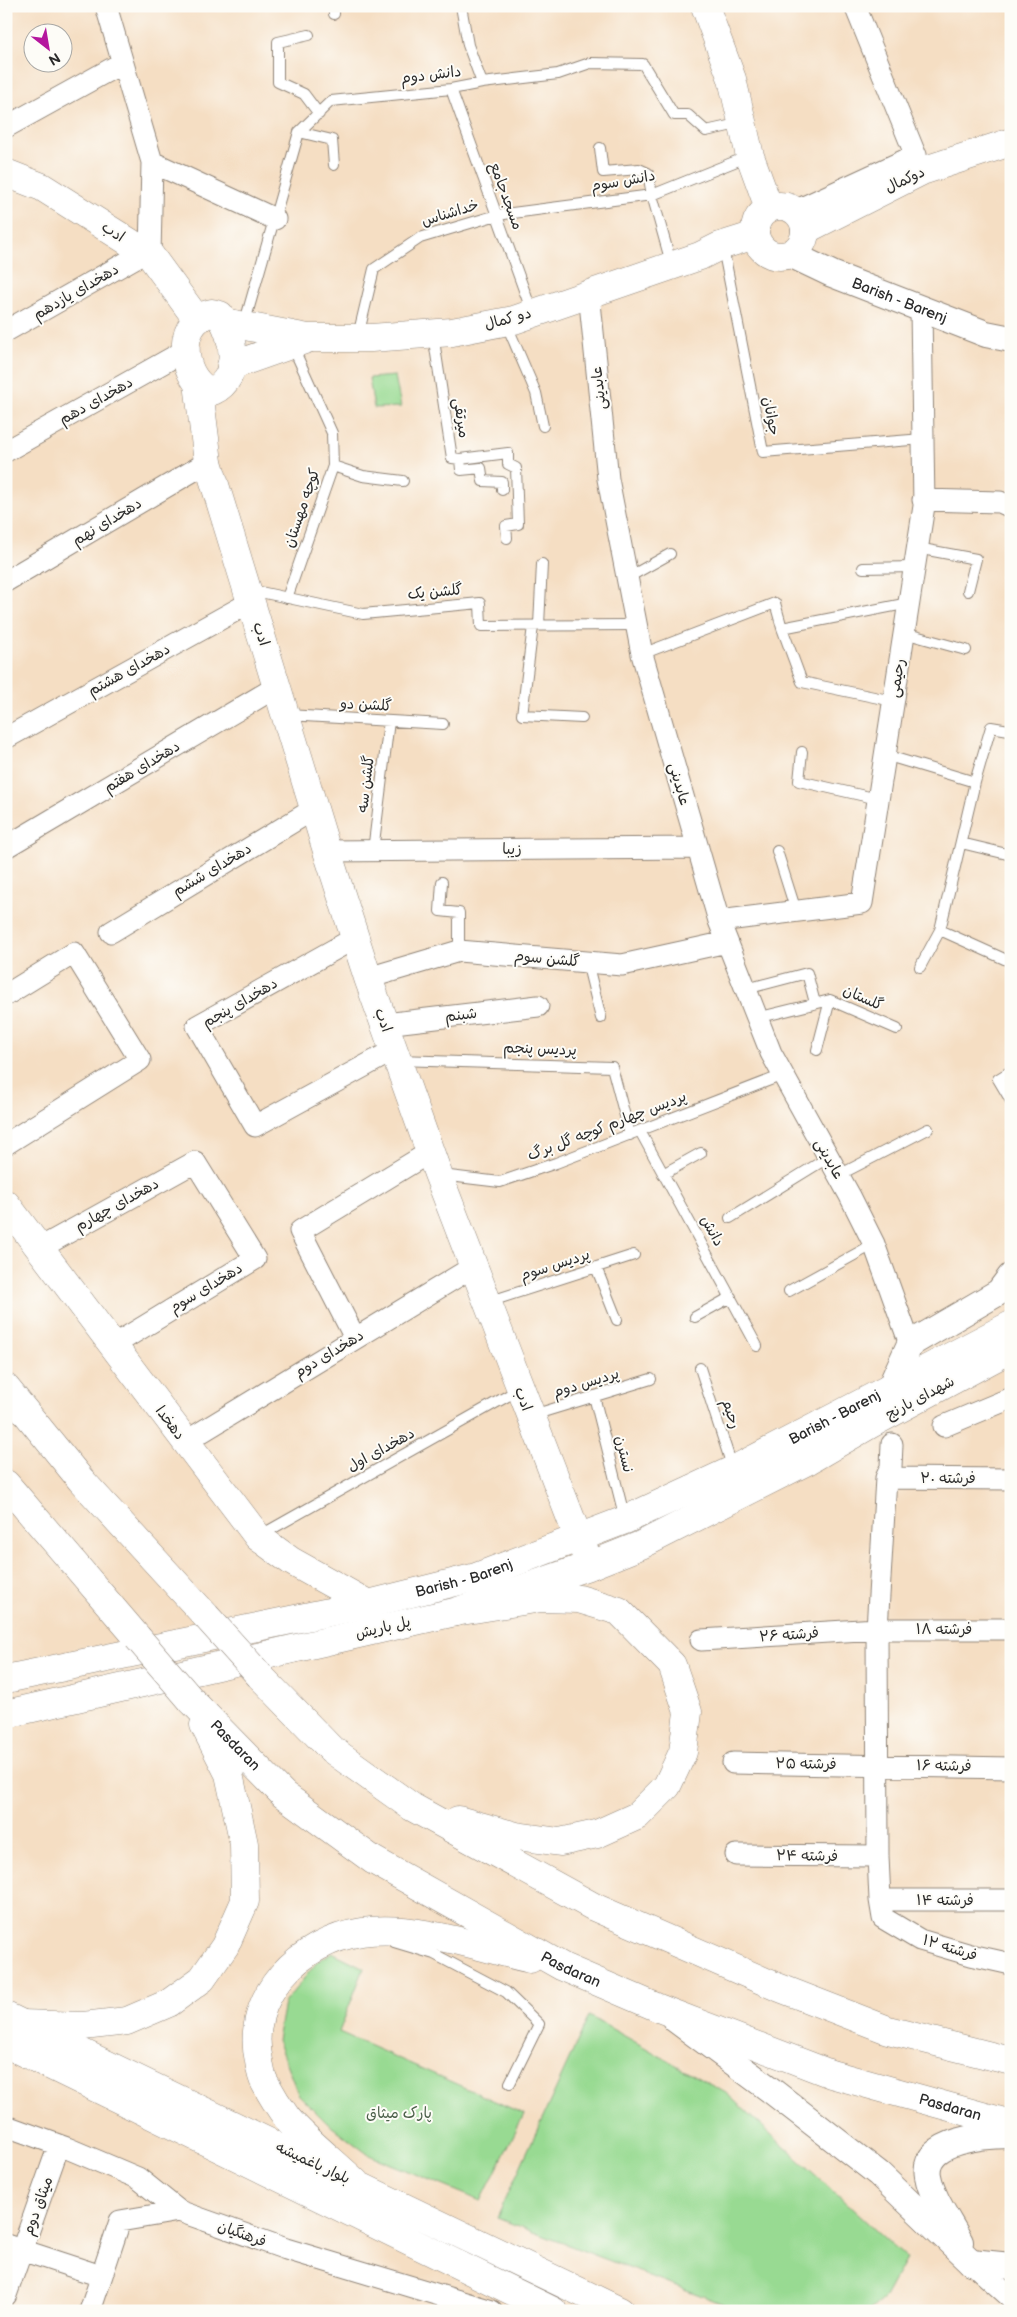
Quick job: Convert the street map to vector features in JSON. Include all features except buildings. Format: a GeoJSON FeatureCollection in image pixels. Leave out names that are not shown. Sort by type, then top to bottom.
{"type":"FeatureCollection","features":[{"type":"Feature","properties":{"kind":"main road"},"geometry":{"type":"LineString","coordinates":[[705,6],[732,80],[750,156],[790,217],[803,240],[798,248],[790,254],[775,255],[758,241],[758,220],[790,217]]}},
{"type":"Feature","properties":{"kind":"main road","name":"دوکمال"},"geometry":{"type":"LineString","coordinates":[[790,217],[919,163],[1011,142]]}},
{"type":"Feature","properties":{"kind":"main road","name":"ادب"},"geometry":{"type":"LineString","coordinates":[[8,176],[42,187],[148,254],[196,318]]}},
{"type":"Feature","properties":{"kind":"main road","name":"دو کمال"},"geometry":{"type":"LineString","coordinates":[[300,341],[433,333],[506,322],[589,293],[713,257],[720,246],[758,241]]}},
{"type":"Feature","properties":{"kind":"main road"},"geometry":{"type":"LineString","coordinates":[[212,313],[220,315],[234,324],[300,341],[216,379],[190,370],[185,355],[189,328],[196,318],[212,313]]}},
{"type":"Feature","properties":{"kind":"main road"},"geometry":{"type":"LineString","coordinates":[[208,462],[216,379],[233,358],[234,324]]}},
{"type":"Feature","properties":{"kind":"main road","name":"ادب"},"geometry":{"type":"LineString","coordinates":[[208,462],[327,851],[384,1024],[486,1303],[578,1537],[592,1565]]}},
{"type":"Feature","properties":{"kind":"main road","name":"دهخدا"},"geometry":{"type":"LineString","coordinates":[[6,1204],[258,1537],[291,1560],[368,1604]]}},
{"type":"Feature","properties":{"kind":"main road","name":"Barish - Barenj"},"geometry":{"type":"LineString","coordinates":[[6,1679],[368,1604],[476,1577],[625,1520],[733,1470],[1011,1326]]}},
{"type":"Feature","properties":{"kind":"main road","name":"شهدای بارنج"},"geometry":{"type":"LineString","coordinates":[[831,1448],[871,1424],[1011,1349]]}},
{"type":"Feature","properties":{"kind":"main road"},"geometry":{"type":"LineString","coordinates":[[6,1388],[81,1480],[260,1676],[331,1749],[412,1807],[594,1907],[775,1986],[888,2030],[1011,2060]]}},
{"type":"Feature","properties":{"kind":"main road","name":"Barish - Barenj"},"geometry":{"type":"LineString","coordinates":[[592,1565],[641,1545],[831,1448]]}},
{"type":"Feature","properties":{"kind":"main road"},"geometry":{"type":"LineString","coordinates":[[6,1484],[38,1524],[192,1701],[229,1774],[244,1844],[245,1901],[225,1946],[202,1979],[169,2003],[128,2021],[83,2026],[11,2028]]}},
{"type":"Feature","properties":{"kind":"main road"},"geometry":{"type":"LineString","coordinates":[[6,1504],[38,1524]]}},
{"type":"Feature","properties":{"kind":"main road","name":"پل باریش"},"geometry":{"type":"LineString","coordinates":[[6,1714],[455,1612],[592,1565]]}},
{"type":"Feature","properties":{"kind":"main road"},"geometry":{"type":"LineString","coordinates":[[412,1807],[516,1836],[560,1842],[597,1834],[637,1816],[667,1786],[683,1752],[688,1712],[672,1665],[619,1611],[579,1599],[541,1598],[455,1612]]}},
{"type":"Feature","properties":{"kind":"main road","name":"Pasdaran"},"geometry":{"type":"LineString","coordinates":[[192,1701],[284,1795],[373,1860],[563,1967],[661,2009],[831,2074],[1011,2124]]}},
{"type":"Feature","properties":{"kind":"main road"},"geometry":{"type":"LineString","coordinates":[[356,2183],[287,2118],[263,2080],[256,2046],[259,2016],[271,1988],[294,1962],[323,1944],[362,1932],[416,1931],[563,1967]]}},
{"type":"Feature","properties":{"kind":"main road","name":"بلوار باغمیشه"},"geometry":{"type":"LineString","coordinates":[[11,2028],[356,2183],[620,2311]]}},
{"type":"Feature","properties":{"kind":"main road","name":"بلوار باغمیشه"},"geometry":{"type":"LineString","coordinates":[[11,2028],[517,2303],[553,2311]]}},
{"type":"Feature","properties":{"kind":"street"},"geometry":{"type":"LineString","coordinates":[[106,6],[152,162],[148,254]]}},
{"type":"Feature","properties":{"kind":"street"},"geometry":{"type":"LineString","coordinates":[[855,6],[919,163]]}},
{"type":"Feature","properties":{"kind":"street"},"geometry":{"type":"LineString","coordinates":[[6,126],[122,63]]}},
{"type":"Feature","properties":{"kind":"street"},"geometry":{"type":"LineString","coordinates":[[152,162],[275,219]]}},
{"type":"Feature","properties":{"kind":"street","name":"دهخدای یازدهم"},"geometry":{"type":"LineString","coordinates":[[6,331],[148,254]]}},
{"type":"Feature","properties":{"kind":"street","name":"Barish - Barenj"},"geometry":{"type":"LineString","coordinates":[[790,254],[832,274],[921,309],[986,334],[1011,339]]}},
{"type":"Feature","properties":{"kind":"street","name":"عابدینی"},"geometry":{"type":"LineString","coordinates":[[589,293],[608,479],[642,654],[719,921],[770,1053],[834,1166],[874,1244],[910,1344]]}},
{"type":"Feature","properties":{"kind":"street","name":"رحیمی"},"geometry":{"type":"LineString","coordinates":[[719,921],[862,903],[916,557],[923,500],[921,309]]}},
{"type":"Feature","properties":{"kind":"street","name":"دهخدای دهم"},"geometry":{"type":"LineString","coordinates":[[6,451],[186,350]]}},
{"type":"Feature","properties":{"kind":"street","name":"دهخدای نهم"},"geometry":{"type":"LineString","coordinates":[[6,581],[208,462]]}},
{"type":"Feature","properties":{"kind":"street"},"geometry":{"type":"LineString","coordinates":[[923,500],[1000,502],[1011,507]]}},
{"type":"Feature","properties":{"kind":"street","name":"دهخدای هشتم"},"geometry":{"type":"LineString","coordinates":[[6,738],[249,596]]}},
{"type":"Feature","properties":{"kind":"street","name":"دهخدای هفتم"},"geometry":{"type":"LineString","coordinates":[[6,847],[278,686]]}},
{"type":"Feature","properties":{"kind":"street","name":"دهخدای ششم"},"geometry":{"type":"LineString","coordinates":[[111,932],[314,809]]}},
{"type":"Feature","properties":{"kind":"street","name":"زیبا"},"geometry":{"type":"LineString","coordinates":[[327,851],[698,848]]}},
{"type":"Feature","properties":{"kind":"street","name":"دهخدای پنجم"},"geometry":{"type":"LineString","coordinates":[[355,938],[197,1026],[256,1126],[396,1055]]}},
{"type":"Feature","properties":{"kind":"street","name":"گلشن سوم"},"geometry":{"type":"LineString","coordinates":[[368,978],[459,951],[622,965],[727,942]]}},
{"type":"Feature","properties":{"kind":"street"},"geometry":{"type":"LineString","coordinates":[[6,995],[74,954],[140,1060],[6,1144]]}},
{"type":"Feature","properties":{"kind":"street","name":"شبنم"},"geometry":{"type":"LineString","coordinates":[[384,1024],[538,1006]]}},
{"type":"Feature","properties":{"kind":"street","name":"دهخدای چهارم"},"geometry":{"type":"LineString","coordinates":[[40,1248],[195,1162]]}},
{"type":"Feature","properties":{"kind":"street","name":"دهخدای سوم"},"geometry":{"type":"LineString","coordinates":[[112,1346],[255,1259],[195,1162]]}},
{"type":"Feature","properties":{"kind":"street"},"geometry":{"type":"LineString","coordinates":[[355,1338],[300,1231],[434,1163]]}},
{"type":"Feature","properties":{"kind":"street","name":"دهخدای دوم"},"geometry":{"type":"LineString","coordinates":[[185,1442],[473,1267]]}},
{"type":"Feature","properties":{"kind":"street"},"geometry":{"type":"LineString","coordinates":[[910,1344],[999,1292],[1011,1276]]}},
{"type":"Feature","properties":{"kind":"street","name":"Barish - Barenj"},"geometry":{"type":"LineString","coordinates":[[890,1388],[910,1344]]}},
{"type":"Feature","properties":{"kind":"street"},"geometry":{"type":"LineString","coordinates":[[944,1426],[1011,1398]]}},
{"type":"Feature","properties":{"kind":"street","name":"۱۲ فرشته"},"geometry":{"type":"LineString","coordinates":[[892,1444],[890,1467],[886,1478],[877,1629],[878,1856],[880,1900],[883,1918],[920,1940],[970,1955],[1011,1964]]}},
{"type":"Feature","properties":{"kind":"street","name":"۲۰ فرشته"},"geometry":{"type":"LineString","coordinates":[[886,1478],[1011,1479]]}},
{"type":"Feature","properties":{"kind":"street","name":"۱۸ فرشته"},"geometry":{"type":"LineString","coordinates":[[877,1629],[1011,1629]]}},
{"type":"Feature","properties":{"kind":"street","name":"۲۶ فرشته"},"geometry":{"type":"LineString","coordinates":[[701,1640],[877,1629]]}},
{"type":"Feature","properties":{"kind":"street","name":"۲۵ فرشته"},"geometry":{"type":"LineString","coordinates":[[734,1762],[878,1765]]}},
{"type":"Feature","properties":{"kind":"street","name":"۱۶ فرشته"},"geometry":{"type":"LineString","coordinates":[[878,1765],[1011,1768]]}},
{"type":"Feature","properties":{"kind":"street","name":"فرشته ۲۴"},"geometry":{"type":"LineString","coordinates":[[736,1855],[878,1856]]}},
{"type":"Feature","properties":{"kind":"street","name":"۱۴ فرشته"},"geometry":{"type":"LineString","coordinates":[[880,1900],[1011,1900]]}},
{"type":"Feature","properties":{"kind":"street"},"geometry":{"type":"LineString","coordinates":[[661,2009],[772,2091],[879,2174],[1011,2298]]}},
{"type":"Feature","properties":{"kind":"street","name":"فرهنگیان"},"geometry":{"type":"LineString","coordinates":[[6,2129],[12,2128],[60,2145],[138,2178],[179,2211],[455,2306],[492,2311]]}},
{"type":"Feature","properties":{"kind":"street"},"geometry":{"type":"LineString","coordinates":[[971,2262],[935,2194],[928,2175],[929,2161],[943,2148],[978,2136],[1011,2135]]}},
{"type":"Feature","properties":{"kind":"street","name":"میثاق دوم"},"geometry":{"type":"LineString","coordinates":[[6,2295],[14,2248],[60,2145]]}},
{"type":"Feature","properties":{"kind":"street"},"geometry":{"type":"LineString","coordinates":[[90,2311],[120,2221],[179,2211]]}},
{"type":"Feature","properties":{"kind":"street"},"geometry":{"type":"LineString","coordinates":[[14,2248],[101,2276]]}},
{"type":"Feature","properties":{"kind":"street"},"geometry":{"type":"LineString","coordinates":[[971,2262],[1011,2266]]}},
{"type":"Feature","properties":{"kind":"lane"},"geometry":{"type":"LineString","coordinates":[[461,6],[468,45],[482,83]]}},
{"type":"Feature","properties":{"kind":"lane"},"geometry":{"type":"LineString","coordinates":[[309,35],[278,42],[278,82],[304,94],[319,114]]}},
{"type":"Feature","properties":{"kind":"lane","name":"دانش دوم"},"geometry":{"type":"LineString","coordinates":[[300,132],[331,101],[451,89],[482,83],[558,74],[590,63],[643,64],[674,114],[688,115],[706,131],[742,122]]}},
{"type":"Feature","properties":{"kind":"lane","name":"مسجدجامع"},"geometry":{"type":"LineString","coordinates":[[451,89],[532,313]]}},
{"type":"Feature","properties":{"kind":"lane"},"geometry":{"type":"LineString","coordinates":[[234,324],[275,219],[300,132],[332,140],[334,165]]}},
{"type":"Feature","properties":{"kind":"lane"},"geometry":{"type":"LineString","coordinates":[[600,148],[602,172],[639,168],[648,173],[652,195],[668,252]]}},
{"type":"Feature","properties":{"kind":"lane","name":"دانش سوم"},"geometry":{"type":"LineString","coordinates":[[497,215],[652,195],[750,156]]}},
{"type":"Feature","properties":{"kind":"lane","name":"خداشناس"},"geometry":{"type":"LineString","coordinates":[[358,339],[374,269],[420,238],[497,215]]}},
{"type":"Feature","properties":{"kind":"lane","name":"جوانان"},"geometry":{"type":"LineString","coordinates":[[713,257],[763,452],[923,439]]}},
{"type":"Feature","properties":{"kind":"lane"},"geometry":{"type":"LineString","coordinates":[[506,322],[536,393],[543,426]]}},
{"type":"Feature","properties":{"kind":"lane","name":"میرتقی"},"geometry":{"type":"LineString","coordinates":[[433,333],[452,458],[460,458],[461,470],[481,468],[483,481],[502,482],[502,490]]}},
{"type":"Feature","properties":{"kind":"lane","name":"کوچه مهستان"},"geometry":{"type":"LineString","coordinates":[[287,598],[332,466],[332,433],[300,341]]}},
{"type":"Feature","properties":{"kind":"lane"},"geometry":{"type":"LineString","coordinates":[[460,458],[508,453],[508,464],[516,468],[518,524],[506,526],[507,538]]}},
{"type":"Feature","properties":{"kind":"lane"},"geometry":{"type":"LineString","coordinates":[[332,466],[363,476],[403,481]]}},
{"type":"Feature","properties":{"kind":"lane"},"geometry":{"type":"LineString","coordinates":[[627,578],[670,554]]}},
{"type":"Feature","properties":{"kind":"lane"},"geometry":{"type":"LineString","coordinates":[[862,568],[916,557],[976,560],[968,591]]}},
{"type":"Feature","properties":{"kind":"lane"},"geometry":{"type":"LineString","coordinates":[[542,564],[536,626],[522,715],[582,718]]}},
{"type":"Feature","properties":{"kind":"lane","name":"گلشن یک"},"geometry":{"type":"LineString","coordinates":[[249,596],[287,598],[363,614],[480,603],[481,626],[636,625]]}},
{"type":"Feature","properties":{"kind":"lane"},"geometry":{"type":"LineString","coordinates":[[642,654],[775,603],[802,682],[893,700]]}},
{"type":"Feature","properties":{"kind":"lane"},"geometry":{"type":"LineString","coordinates":[[782,628],[908,603]]}},
{"type":"Feature","properties":{"kind":"lane"},"geometry":{"type":"LineString","coordinates":[[904,633],[966,650]]}},
{"type":"Feature","properties":{"kind":"lane","name":"گلشن دو"},"geometry":{"type":"LineString","coordinates":[[286,715],[443,724]]}},
{"type":"Feature","properties":{"kind":"lane","name":"گلشن سه"},"geometry":{"type":"LineString","coordinates":[[373,851],[389,721]]}},
{"type":"Feature","properties":{"kind":"lane"},"geometry":{"type":"LineString","coordinates":[[920,967],[940,930],[975,782],[991,727],[1009,730],[1011,726]]}},
{"type":"Feature","properties":{"kind":"lane"},"geometry":{"type":"LineString","coordinates":[[802,752],[799,781],[878,800]]}},
{"type":"Feature","properties":{"kind":"lane"},"geometry":{"type":"LineString","coordinates":[[885,754],[975,782]]}},
{"type":"Feature","properties":{"kind":"lane"},"geometry":{"type":"LineString","coordinates":[[961,843],[1011,855]]}},
{"type":"Feature","properties":{"kind":"lane"},"geometry":{"type":"LineString","coordinates":[[777,851],[796,911]]}},
{"type":"Feature","properties":{"kind":"lane"},"geometry":{"type":"LineString","coordinates":[[442,882],[440,911],[459,913],[459,951]]}},
{"type":"Feature","properties":{"kind":"lane"},"geometry":{"type":"LineString","coordinates":[[940,930],[1011,962]]}},
{"type":"Feature","properties":{"kind":"lane"},"geometry":{"type":"LineString","coordinates":[[587,962],[601,1018]]}},
{"type":"Feature","properties":{"kind":"lane"},"geometry":{"type":"LineString","coordinates":[[746,989],[807,973],[814,1003]]}},
{"type":"Feature","properties":{"kind":"lane"},"geometry":{"type":"LineString","coordinates":[[817,1050],[830,1000]]}},
{"type":"Feature","properties":{"kind":"lane","name":"گلستان"},"geometry":{"type":"LineString","coordinates":[[757,1018],[830,1000],[898,1029]]}},
{"type":"Feature","properties":{"kind":"lane","name":"پردیس پنجم"},"geometry":{"type":"LineString","coordinates":[[396,1055],[612,1067],[630,1135]]}},
{"type":"Feature","properties":{"kind":"lane"},"geometry":{"type":"LineString","coordinates":[[1011,1071],[998,1078],[1011,1100]]}},
{"type":"Feature","properties":{"kind":"lane","name":"پردیس چهارم کوچه گل برگ"},"geometry":{"type":"LineString","coordinates":[[434,1163],[500,1182],[556,1164],[783,1075]]}},
{"type":"Feature","properties":{"kind":"lane"},"geometry":{"type":"LineString","coordinates":[[730,1218],[834,1166],[928,1129]]}},
{"type":"Feature","properties":{"kind":"lane","name":"دانش"},"geometry":{"type":"LineString","coordinates":[[640,1131],[757,1346]]}},
{"type":"Feature","properties":{"kind":"lane"},"geometry":{"type":"LineString","coordinates":[[664,1174],[701,1153]]}},
{"type":"Feature","properties":{"kind":"lane"},"geometry":{"type":"LineString","coordinates":[[788,1290],[874,1244]]}},
{"type":"Feature","properties":{"kind":"lane","name":"پردیس سوم"},"geometry":{"type":"LineString","coordinates":[[486,1303],[634,1255]]}},
{"type":"Feature","properties":{"kind":"lane"},"geometry":{"type":"LineString","coordinates":[[596,1267],[617,1320]]}},
{"type":"Feature","properties":{"kind":"lane"},"geometry":{"type":"LineString","coordinates":[[695,1317],[731,1297]]}},
{"type":"Feature","properties":{"kind":"lane","name":"رحیم"},"geometry":{"type":"LineString","coordinates":[[700,1368],[733,1470]]}},
{"type":"Feature","properties":{"kind":"lane","name":"پردیس دوم"},"geometry":{"type":"LineString","coordinates":[[530,1416],[651,1379]]}},
{"type":"Feature","properties":{"kind":"lane","name":"دهخدای اول"},"geometry":{"type":"LineString","coordinates":[[258,1537],[520,1390]]}},
{"type":"Feature","properties":{"kind":"lane","name":"نسترن"},"geometry":{"type":"LineString","coordinates":[[594,1396],[625,1520]]}},
{"type":"Feature","properties":{"kind":"lane"},"geometry":{"type":"LineString","coordinates":[[362,1932],[434,1954],[506,1992],[539,2024],[510,2083]]}},
{"type":"Feature","properties":{"kind":"green space"},"geometry":{"type":"Polygon","coordinates":[[[395,376],[401,407],[374,408],[369,378],[395,376]]]}},
{"type":"Feature","properties":{"kind":"green space","name":"پارک میثاق"},"geometry":{"type":"Polygon","coordinates":[[[332,1952],[364,1968],[339,2032],[524,2114],[481,2201],[369,2155],[327,2123],[298,2094],[277,2040],[284,2003],[318,1961],[332,1952]]]}},
{"type":"Feature","properties":{"kind":"green space"},"geometry":{"type":"Polygon","coordinates":[[[589,2016],[726,2093],[906,2258],[884,2298],[869,2311],[742,2311],[497,2218],[589,2016]]]}}]}
